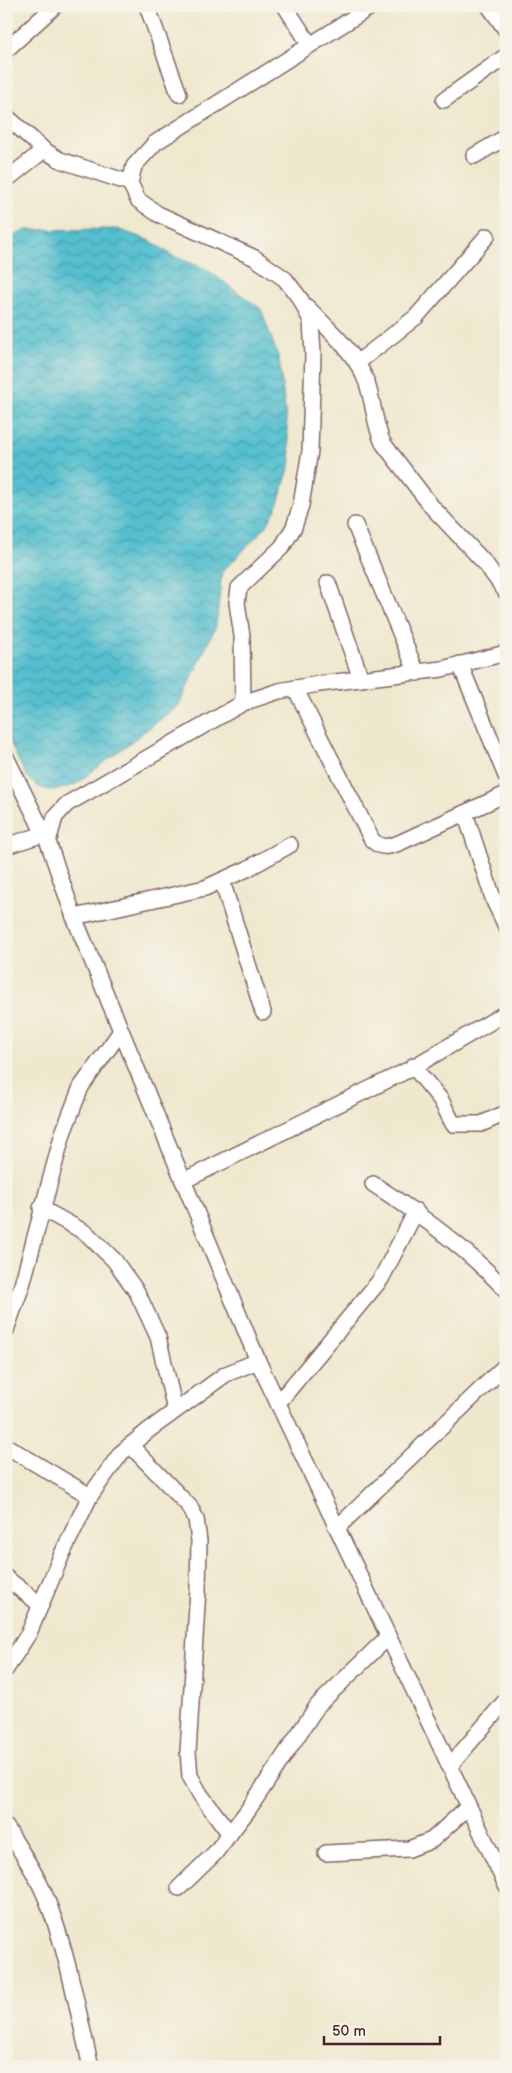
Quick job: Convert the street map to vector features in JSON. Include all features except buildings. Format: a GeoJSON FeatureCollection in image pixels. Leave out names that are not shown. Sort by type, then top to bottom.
{"type":"FeatureCollection","features":[{"type":"Feature","properties":{"kind":"street"},"geometry":{"type":"LineString","coordinates":[[148,6],[179,94]]}},
{"type":"Feature","properties":{"kind":"street"},"geometry":{"type":"LineString","coordinates":[[285,6],[310,45]]}},
{"type":"Feature","properties":{"kind":"street"},"geometry":{"type":"LineString","coordinates":[[372,6],[155,142],[134,166],[130,183],[138,200],[158,214],[255,258],[285,279],[300,300],[344,345],[357,363],[370,393],[378,433],[383,443],[432,507],[485,563],[506,592]]}},
{"type":"Feature","properties":{"kind":"street"},"geometry":{"type":"LineString","coordinates":[[490,6],[506,30]]}},
{"type":"Feature","properties":{"kind":"street"},"geometry":{"type":"LineString","coordinates":[[6,50],[51,8]]}},
{"type":"Feature","properties":{"kind":"street"},"geometry":{"type":"LineString","coordinates":[[444,100],[506,56]]}},
{"type":"Feature","properties":{"kind":"street"},"geometry":{"type":"LineString","coordinates":[[6,116],[44,150],[78,168],[130,183]]}},
{"type":"Feature","properties":{"kind":"street"},"geometry":{"type":"LineString","coordinates":[[474,156],[506,137]]}},
{"type":"Feature","properties":{"kind":"street"},"geometry":{"type":"LineString","coordinates":[[6,180],[44,150]]}},
{"type":"Feature","properties":{"kind":"street"},"geometry":{"type":"LineString","coordinates":[[357,363],[416,318],[487,236]]}},
{"type":"Feature","properties":{"kind":"street"},"geometry":{"type":"LineString","coordinates":[[243,703],[242,636],[237,603],[239,588],[282,547],[294,527],[301,505],[310,451],[313,354],[310,321],[300,300]]}},
{"type":"Feature","properties":{"kind":"street"},"geometry":{"type":"LineString","coordinates":[[355,526],[417,673]]}},
{"type":"Feature","properties":{"kind":"street"},"geometry":{"type":"LineString","coordinates":[[328,583],[361,679]]}},
{"type":"Feature","properties":{"kind":"street"},"geometry":{"type":"LineString","coordinates":[[46,838],[55,817],[67,804],[243,703],[295,688],[417,673],[506,653]]}},
{"type":"Feature","properties":{"kind":"street"},"geometry":{"type":"LineString","coordinates":[[460,664],[506,776]]}},
{"type":"Feature","properties":{"kind":"street"},"geometry":{"type":"LineString","coordinates":[[295,688],[372,840],[378,846],[387,847],[506,794]]}},
{"type":"Feature","properties":{"kind":"street"},"geometry":{"type":"LineString","coordinates":[[6,757],[46,838],[74,917],[258,1361],[505,1882]]}},
{"type":"Feature","properties":{"kind":"street"},"geometry":{"type":"LineString","coordinates":[[465,813],[494,901],[506,926]]}},
{"type":"Feature","properties":{"kind":"street"},"geometry":{"type":"LineString","coordinates":[[6,846],[46,838]]}},
{"type":"Feature","properties":{"kind":"street"},"geometry":{"type":"LineString","coordinates":[[74,917],[190,892],[222,881],[290,845]]}},
{"type":"Feature","properties":{"kind":"street"},"geometry":{"type":"LineString","coordinates":[[222,881],[263,1012]]}},
{"type":"Feature","properties":{"kind":"street"},"geometry":{"type":"LineString","coordinates":[[183,1181],[413,1066],[506,1013]]}},
{"type":"Feature","properties":{"kind":"street"},"geometry":{"type":"LineString","coordinates":[[6,1330],[22,1285],[62,1133],[81,1087],[121,1031]]}},
{"type":"Feature","properties":{"kind":"street"},"geometry":{"type":"LineString","coordinates":[[413,1066],[441,1100],[453,1124],[481,1124],[506,1113]]}},
{"type":"Feature","properties":{"kind":"street"},"geometry":{"type":"LineString","coordinates":[[373,1184],[416,1211],[506,1290]]}},
{"type":"Feature","properties":{"kind":"street"},"geometry":{"type":"LineString","coordinates":[[41,1208],[86,1233],[114,1260],[137,1292],[158,1337],[175,1410]]}},
{"type":"Feature","properties":{"kind":"street"},"geometry":{"type":"LineString","coordinates":[[278,1403],[381,1279],[416,1211]]}},
{"type":"Feature","properties":{"kind":"street"},"geometry":{"type":"LineString","coordinates":[[6,1669],[29,1633],[62,1554],[90,1496],[121,1453],[175,1410],[226,1374],[258,1361]]}},
{"type":"Feature","properties":{"kind":"street"},"geometry":{"type":"LineString","coordinates":[[337,1528],[506,1365]]}},
{"type":"Feature","properties":{"kind":"street"},"geometry":{"type":"LineString","coordinates":[[130,1445],[190,1507],[196,1519],[198,1589],[188,1752],[190,1776],[200,1794],[230,1834]]}},
{"type":"Feature","properties":{"kind":"street"},"geometry":{"type":"LineString","coordinates":[[6,1446],[90,1496]]}},
{"type":"Feature","properties":{"kind":"street"},"geometry":{"type":"LineString","coordinates":[[6,1578],[40,1605]]}},
{"type":"Feature","properties":{"kind":"street"},"geometry":{"type":"LineString","coordinates":[[179,1888],[215,1853],[230,1834],[318,1705],[388,1637]]}},
{"type":"Feature","properties":{"kind":"street"},"geometry":{"type":"LineString","coordinates":[[450,1767],[506,1700]]}},
{"type":"Feature","properties":{"kind":"street"},"geometry":{"type":"LineString","coordinates":[[326,1853],[409,1849],[432,1840],[468,1807]]}},
{"type":"Feature","properties":{"kind":"street"},"geometry":{"type":"LineString","coordinates":[[6,1827],[26,1858],[50,1906],[68,1963],[91,2067]]}},
{"type":"Feature","properties":{"kind":"water"},"geometry":{"type":"Polygon","coordinates":[[[117,229],[151,241],[173,256],[206,269],[261,309],[279,359],[291,462],[277,507],[266,527],[222,572],[216,626],[179,705],[76,784],[60,789],[47,789],[38,786],[23,770],[6,734],[6,240],[26,230],[117,229]]]}}]}
